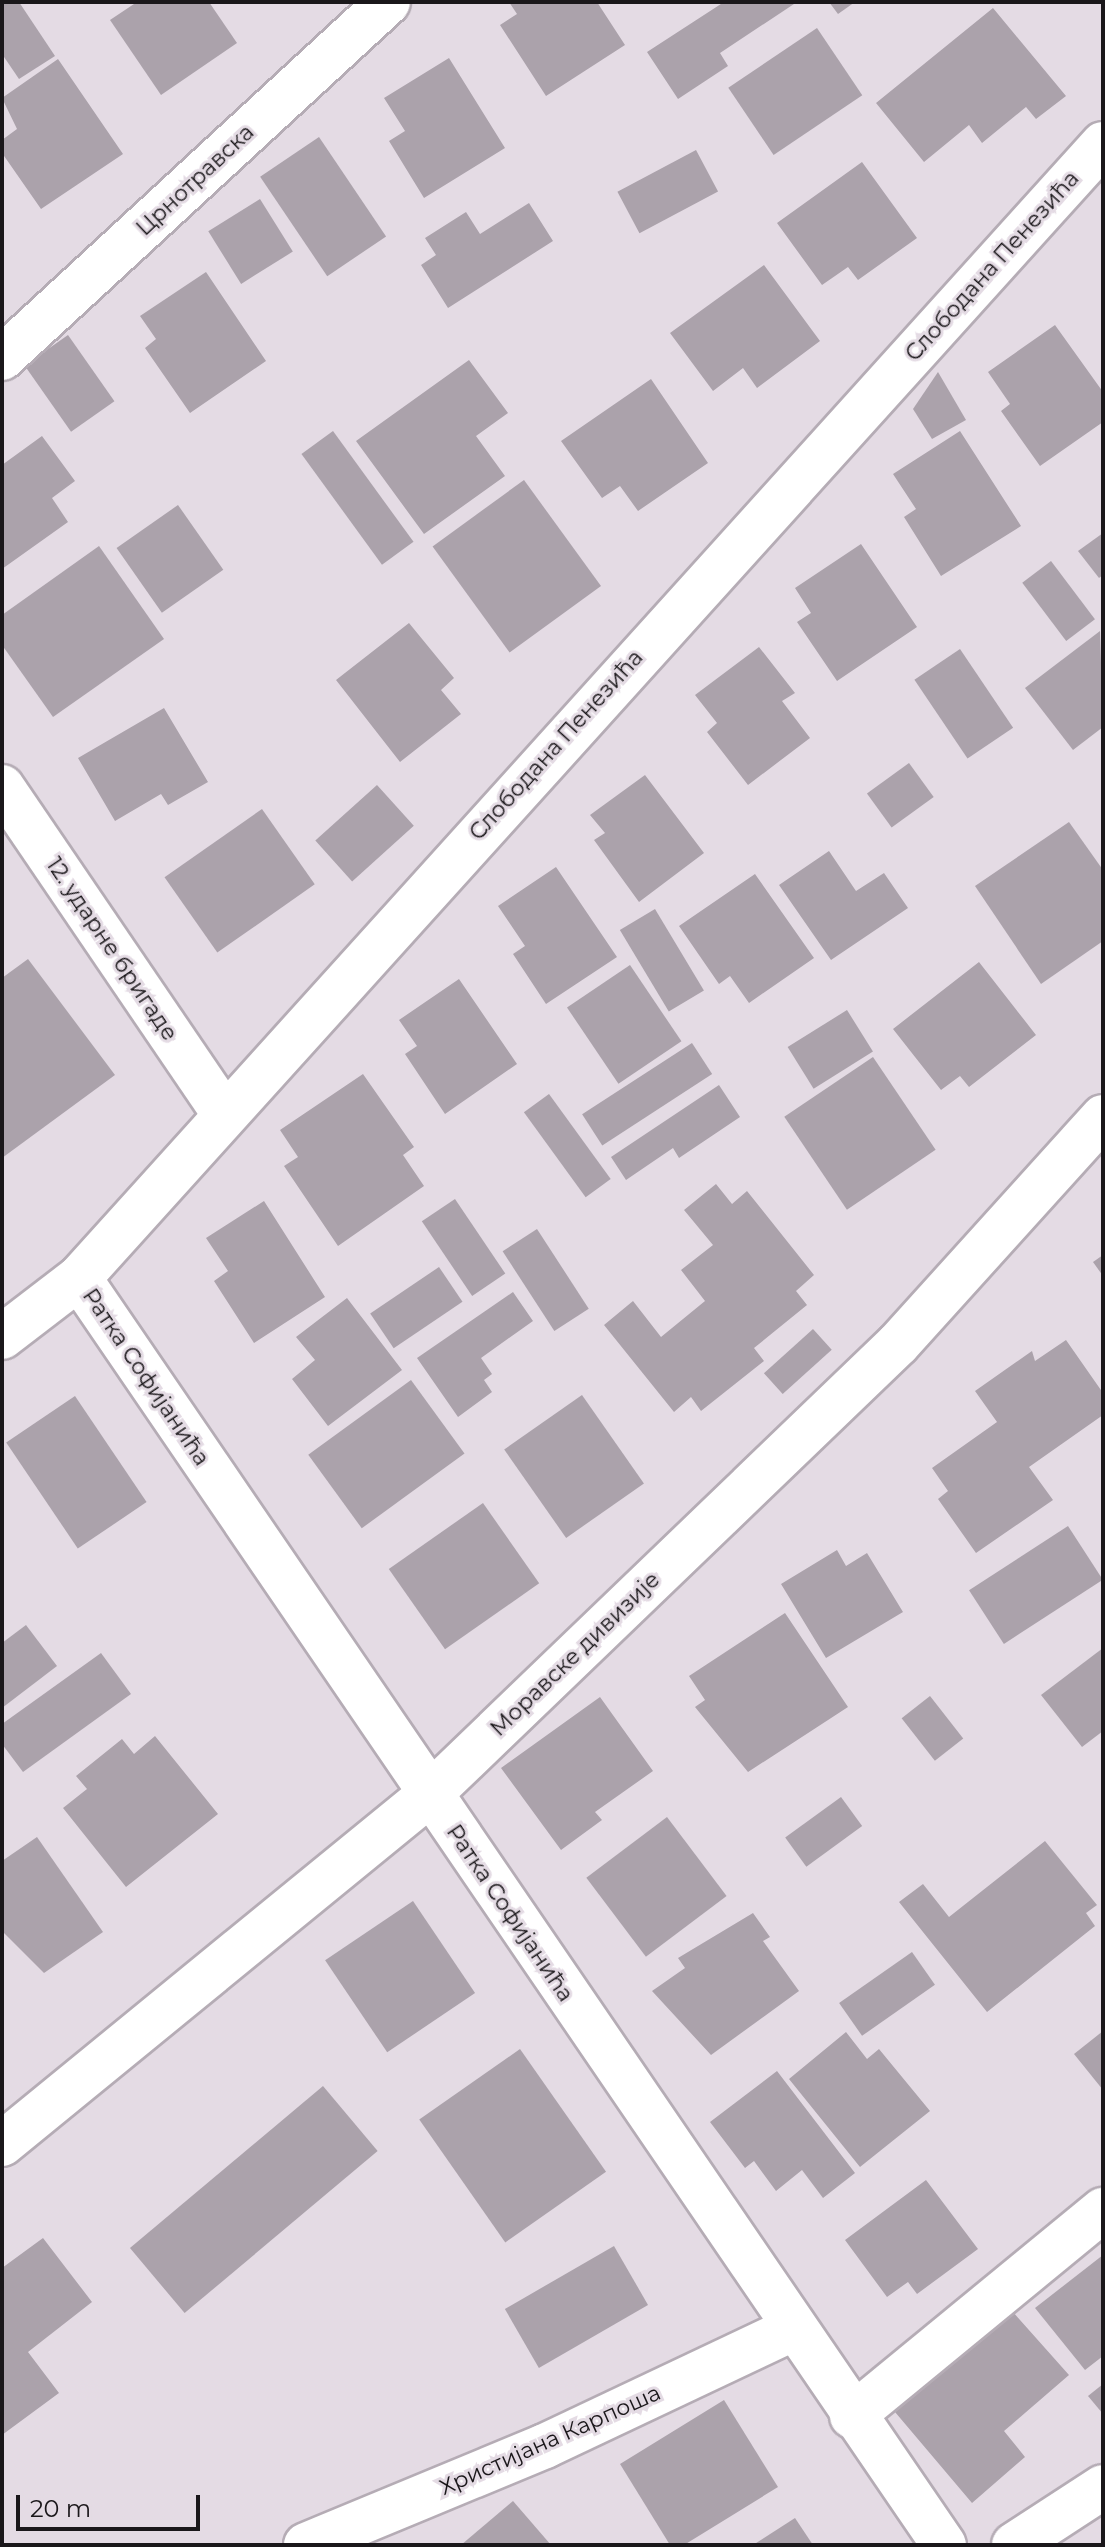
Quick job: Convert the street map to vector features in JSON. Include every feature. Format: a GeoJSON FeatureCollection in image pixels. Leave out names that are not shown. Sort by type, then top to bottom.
{"type":"FeatureCollection","features":[{"type":"Feature","properties":{"kind":"street","name":"Црнотравска"},"geometry":{"type":"LineString","coordinates":[[2,358],[388,2]]}},
{"type":"Feature","properties":{"kind":"street","name":"Слободана Пенезића"},"geometry":{"type":"LineString","coordinates":[[2,1337],[79,1278],[223,1112],[1103,144]]}},
{"type":"Feature","properties":{"kind":"street","name":"12. ударне бригаде"},"geometry":{"type":"LineString","coordinates":[[2,787],[223,1112]]}},
{"type":"Feature","properties":{"kind":"street","name":"Моравске дивизије"},"geometry":{"type":"LineString","coordinates":[[2,2144],[430,1794],[898,1344],[1103,1117]]}},
{"type":"Feature","properties":{"kind":"street","name":"Ратка Софијанића"},"geometry":{"type":"LineString","coordinates":[[79,1278],[792,2329],[944,2545]]}},
{"type":"Feature","properties":{"kind":"street"},"geometry":{"type":"LineString","coordinates":[[852,2416],[1103,2210]]}},
{"type":"Feature","properties":{"kind":"street","name":"Христијана Карпоша"},"geometry":{"type":"LineString","coordinates":[[306,2545],[545,2446],[792,2329]]}},
{"type":"Feature","properties":{"kind":"street"},"geometry":{"type":"LineString","coordinates":[[1014,2545],[1103,2487]]}},
{"type":"Feature","properties":{"kind":"building"},"geometry":{"type":"Polygon","coordinates":[[[2,2],[19,2],[55,56],[19,79],[2,54],[2,2]]]}},
{"type":"Feature","properties":{"kind":"building"},"geometry":{"type":"Polygon","coordinates":[[[137,2],[209,2],[237,43],[161,95],[110,20],[137,2]]]}},
{"type":"Feature","properties":{"kind":"building"},"geometry":{"type":"Polygon","coordinates":[[[509,2],[597,2],[625,45],[546,96],[500,25],[517,14],[509,2]]]}},
{"type":"Feature","properties":{"kind":"building"},"geometry":{"type":"Polygon","coordinates":[[[724,2],[797,2],[720,53],[728,66],[678,99],[647,52],[724,2]]]}},
{"type":"Feature","properties":{"kind":"building"},"geometry":{"type":"Polygon","coordinates":[[[829,2],[855,2],[838,14],[829,2]]]}},
{"type":"Feature","properties":{"kind":"building"},"geometry":{"type":"Polygon","coordinates":[[[993,8],[1066,96],[1036,119],[1026,107],[982,143],[969,125],[924,162],[876,103],[993,8]]]}},
{"type":"Feature","properties":{"kind":"building"},"geometry":{"type":"Polygon","coordinates":[[[817,28],[862,95],[774,155],[728,88],[817,28]]]}},
{"type":"Feature","properties":{"kind":"building"},"geometry":{"type":"Polygon","coordinates":[[[449,58],[505,148],[424,198],[389,141],[405,131],[384,98],[449,58]]]}},
{"type":"Feature","properties":{"kind":"building"},"geometry":{"type":"Polygon","coordinates":[[[58,59],[123,154],[41,209],[2,153],[2,140],[17,129],[2,98],[58,59]]]}},
{"type":"Feature","properties":{"kind":"building"},"geometry":{"type":"Polygon","coordinates":[[[319,137],[386,236],[327,276],[260,177],[319,137]]]}},
{"type":"Feature","properties":{"kind":"building"},"geometry":{"type":"Polygon","coordinates":[[[696,150],[718,191],[639,233],[617,192],[696,150]]]}},
{"type":"Feature","properties":{"kind":"building"},"geometry":{"type":"Polygon","coordinates":[[[862,162],[917,238],[858,280],[848,267],[822,285],[777,223],[862,162]]]}},
{"type":"Feature","properties":{"kind":"building"},"geometry":{"type":"Polygon","coordinates":[[[260,199],[293,252],[241,284],[208,231],[260,199]]]}},
{"type":"Feature","properties":{"kind":"building"},"geometry":{"type":"Polygon","coordinates":[[[529,203],[553,241],[448,308],[421,265],[436,255],[425,238],[466,212],[480,234],[529,203]]]}},
{"type":"Feature","properties":{"kind":"building"},"geometry":{"type":"Polygon","coordinates":[[[764,265],[820,341],[757,388],[743,368],[713,391],[670,333],[764,265]]]}},
{"type":"Feature","properties":{"kind":"building"},"geometry":{"type":"Polygon","coordinates":[[[206,272],[266,361],[190,413],[145,348],[156,339],[140,316],[206,272]]]}},
{"type":"Feature","properties":{"kind":"building"},"geometry":{"type":"Polygon","coordinates":[[[1055,325],[1103,392],[1103,422],[1040,466],[1001,411],[1010,404],[988,372],[1055,325]]]}},
{"type":"Feature","properties":{"kind":"building"},"geometry":{"type":"Polygon","coordinates":[[[68,335],[114,401],[71,432],[25,365],[68,335]]]}},
{"type":"Feature","properties":{"kind":"building"},"geometry":{"type":"Polygon","coordinates":[[[469,360],[508,413],[476,436],[505,476],[424,534],[356,441],[469,360]]]}},
{"type":"Feature","properties":{"kind":"building"},"geometry":{"type":"Polygon","coordinates":[[[938,372],[966,420],[932,439],[913,409],[938,372]]]}},
{"type":"Feature","properties":{"kind":"building"},"geometry":{"type":"Polygon","coordinates":[[[651,379],[708,463],[638,511],[620,486],[602,498],[561,441],[651,379]]]}},
{"type":"Feature","properties":{"kind":"building"},"geometry":{"type":"Polygon","coordinates":[[[333,431],[414,542],[382,565],[301,454],[333,431]]]}},
{"type":"Feature","properties":{"kind":"building"},"geometry":{"type":"Polygon","coordinates":[[[960,431],[1021,526],[941,576],[904,517],[916,509],[893,474],[960,431]]]}},
{"type":"Feature","properties":{"kind":"building"},"geometry":{"type":"Polygon","coordinates":[[[42,436],[75,481],[52,498],[68,522],[2,569],[2,465],[42,436]]]}},
{"type":"Feature","properties":{"kind":"building"},"geometry":{"type":"Polygon","coordinates":[[[524,480],[601,586],[510,652],[433,546],[524,480]]]}},
{"type":"Feature","properties":{"kind":"building"},"geometry":{"type":"Polygon","coordinates":[[[178,505],[223,570],[162,613],[117,548],[178,505]]]}},
{"type":"Feature","properties":{"kind":"building"},"geometry":{"type":"Polygon","coordinates":[[[1103,533],[1103,575],[1099,578],[1078,551],[1103,533]]]}},
{"type":"Feature","properties":{"kind":"building"},"geometry":{"type":"Polygon","coordinates":[[[861,544],[917,627],[837,681],[797,622],[811,613],[795,588],[861,544]]]}},
{"type":"Feature","properties":{"kind":"building"},"geometry":{"type":"Polygon","coordinates":[[[99,546],[164,639],[53,717],[2,645],[2,615],[99,546]]]}},
{"type":"Feature","properties":{"kind":"building"},"geometry":{"type":"Polygon","coordinates":[[[1051,561],[1095,619],[1066,641],[1022,583],[1051,561]]]}},
{"type":"Feature","properties":{"kind":"building"},"geometry":{"type":"Polygon","coordinates":[[[409,623],[454,678],[441,690],[461,714],[400,762],[336,680],[409,623]]]}},
{"type":"Feature","properties":{"kind":"building"},"geometry":{"type":"Polygon","coordinates":[[[1100,631],[1103,727],[1073,750],[1025,688],[1100,631]]]}},
{"type":"Feature","properties":{"kind":"building"},"geometry":{"type":"Polygon","coordinates":[[[759,647],[795,693],[782,701],[810,738],[748,785],[707,732],[717,723],[695,695],[759,647]]]}},
{"type":"Feature","properties":{"kind":"building"},"geometry":{"type":"Polygon","coordinates":[[[960,649],[1013,728],[968,759],[914,680],[960,649]]]}},
{"type":"Feature","properties":{"kind":"building"},"geometry":{"type":"Polygon","coordinates":[[[164,708],[208,782],[168,805],[161,794],[115,821],[78,758],[164,708]]]}},
{"type":"Feature","properties":{"kind":"building"},"geometry":{"type":"Polygon","coordinates":[[[909,763],[934,797],[892,828],[867,794],[909,763]]]}},
{"type":"Feature","properties":{"kind":"building"},"geometry":{"type":"Polygon","coordinates":[[[645,775],[704,853],[639,902],[594,840],[605,833],[590,815],[645,775]]]}},
{"type":"Feature","properties":{"kind":"building"},"geometry":{"type":"Polygon","coordinates":[[[377,785],[414,826],[352,881],[315,841],[377,785]]]}},
{"type":"Feature","properties":{"kind":"building"},"geometry":{"type":"Polygon","coordinates":[[[262,809],[315,884],[217,953],[165,877],[262,809]]]}},
{"type":"Feature","properties":{"kind":"building"},"geometry":{"type":"Polygon","coordinates":[[[1069,822],[1103,870],[1103,941],[1041,984],[975,886],[1069,822]]]}},
{"type":"Feature","properties":{"kind":"building"},"geometry":{"type":"Polygon","coordinates":[[[829,851],[856,891],[884,873],[908,908],[831,960],[779,885],[829,851]]]}},
{"type":"Feature","properties":{"kind":"building"},"geometry":{"type":"Polygon","coordinates":[[[556,867],[617,957],[546,1004],[513,954],[525,946],[498,906],[556,867]]]}},
{"type":"Feature","properties":{"kind":"building"},"geometry":{"type":"Polygon","coordinates":[[[755,874],[814,958],[749,1003],[730,976],[719,984],[679,926],[755,874]]]}},
{"type":"Feature","properties":{"kind":"building"},"geometry":{"type":"Polygon","coordinates":[[[655,909],[704,990],[669,1012],[620,930],[655,909]]]}},
{"type":"Feature","properties":{"kind":"building"},"geometry":{"type":"Polygon","coordinates":[[[28,959],[115,1075],[2,1158],[2,978],[28,959]]]}},
{"type":"Feature","properties":{"kind":"building"},"geometry":{"type":"Polygon","coordinates":[[[979,962],[1036,1035],[969,1087],[960,1076],[941,1090],[893,1029],[979,962]]]}},
{"type":"Feature","properties":{"kind":"building"},"geometry":{"type":"Polygon","coordinates":[[[630,965],[681,1041],[618,1084],[567,1007],[630,965]]]}},
{"type":"Feature","properties":{"kind":"building"},"geometry":{"type":"Polygon","coordinates":[[[459,979],[517,1064],[445,1114],[405,1054],[417,1046],[399,1020],[459,979]]]}},
{"type":"Feature","properties":{"kind":"building"},"geometry":{"type":"Polygon","coordinates":[[[847,1010],[873,1052],[814,1089],[788,1047],[847,1010]]]}},
{"type":"Feature","properties":{"kind":"building"},"geometry":{"type":"Polygon","coordinates":[[[692,1043],[712,1074],[602,1145],[582,1114],[692,1043]]]}},
{"type":"Feature","properties":{"kind":"building"},"geometry":{"type":"Polygon","coordinates":[[[873,1057],[936,1150],[847,1210],[784,1117],[873,1057]]]}},
{"type":"Feature","properties":{"kind":"building"},"geometry":{"type":"Polygon","coordinates":[[[363,1074],[414,1147],[403,1155],[424,1186],[338,1246],[284,1166],[298,1157],[280,1130],[363,1074]]]}},
{"type":"Feature","properties":{"kind":"building"},"geometry":{"type":"Polygon","coordinates":[[[719,1085],[740,1117],[679,1158],[673,1148],[626,1180],[611,1157],[719,1085]]]}},
{"type":"Feature","properties":{"kind":"building"},"geometry":{"type":"Polygon","coordinates":[[[549,1094],[611,1179],[586,1197],[524,1112],[549,1094]]]}},
{"type":"Feature","properties":{"kind":"building"},"geometry":{"type":"Polygon","coordinates":[[[716,1184],[732,1204],[747,1191],[814,1275],[796,1291],[807,1305],[754,1348],[764,1361],[701,1411],[691,1397],[674,1412],[604,1325],[633,1301],[661,1337],[705,1301],[681,1270],[713,1245],[684,1210],[716,1184]]]}},
{"type":"Feature","properties":{"kind":"building"},"geometry":{"type":"Polygon","coordinates":[[[455,1199],[505,1274],[472,1296],[422,1221],[455,1199]]]}},
{"type":"Feature","properties":{"kind":"building"},"geometry":{"type":"Polygon","coordinates":[[[264,1201],[325,1297],[254,1343],[214,1281],[228,1271],[206,1238],[264,1201]]]}},
{"type":"Feature","properties":{"kind":"building"},"geometry":{"type":"Polygon","coordinates":[[[537,1229],[589,1309],[554,1331],[503,1251],[537,1229]]]}},
{"type":"Feature","properties":{"kind":"building"},"geometry":{"type":"Polygon","coordinates":[[[1103,1255],[1103,1276],[1093,1262],[1103,1255]]]}},
{"type":"Feature","properties":{"kind":"building"},"geometry":{"type":"Polygon","coordinates":[[[439,1267],[462,1302],[394,1348],[370,1313],[439,1267]]]}},
{"type":"Feature","properties":{"kind":"building"},"geometry":{"type":"Polygon","coordinates":[[[513,1292],[533,1321],[481,1358],[492,1374],[484,1380],[492,1392],[458,1417],[417,1358],[513,1292]]]}},
{"type":"Feature","properties":{"kind":"building"},"geometry":{"type":"Polygon","coordinates":[[[347,1298],[402,1370],[328,1426],[292,1379],[315,1360],[296,1337],[347,1298]]]}},
{"type":"Feature","properties":{"kind":"building"},"geometry":{"type":"Polygon","coordinates":[[[813,1329],[832,1350],[783,1394],[764,1373],[813,1329]]]}},
{"type":"Feature","properties":{"kind":"building"},"geometry":{"type":"Polygon","coordinates":[[[1066,1340],[1103,1393],[1103,1415],[1029,1467],[1053,1500],[976,1553],[938,1499],[948,1491],[932,1468],[997,1422],[975,1391],[1032,1351],[1035,1361],[1066,1340]]]}},
{"type":"Feature","properties":{"kind":"building"},"geometry":{"type":"Polygon","coordinates":[[[411,1380],[464,1454],[362,1528],[308,1455],[411,1380]]]}},
{"type":"Feature","properties":{"kind":"building"},"geometry":{"type":"Polygon","coordinates":[[[582,1395],[644,1483],[566,1538],[504,1449],[582,1395]]]}},
{"type":"Feature","properties":{"kind":"building"},"geometry":{"type":"Polygon","coordinates":[[[75,1396],[147,1502],[78,1549],[6,1442],[75,1396]]]}},
{"type":"Feature","properties":{"kind":"building"},"geometry":{"type":"Polygon","coordinates":[[[483,1503],[539,1583],[445,1649],[389,1569],[483,1503]]]}},
{"type":"Feature","properties":{"kind":"building"},"geometry":{"type":"Polygon","coordinates":[[[1068,1526],[1103,1580],[1004,1644],[969,1590],[1068,1526]]]}},
{"type":"Feature","properties":{"kind":"building"},"geometry":{"type":"Polygon","coordinates":[[[837,1550],[846,1566],[867,1553],[903,1612],[826,1658],[781,1584],[837,1550]]]}},
{"type":"Feature","properties":{"kind":"building"},"geometry":{"type":"Polygon","coordinates":[[[785,1613],[848,1707],[748,1772],[695,1707],[705,1700],[689,1676],[785,1613]]]}},
{"type":"Feature","properties":{"kind":"building"},"geometry":{"type":"Polygon","coordinates":[[[26,1625],[57,1666],[2,1708],[2,1643],[26,1625]]]}},
{"type":"Feature","properties":{"kind":"building"},"geometry":{"type":"Polygon","coordinates":[[[1103,1648],[1103,1731],[1082,1747],[1041,1695],[1103,1648]]]}},
{"type":"Feature","properties":{"kind":"building"},"geometry":{"type":"Polygon","coordinates":[[[101,1653],[131,1694],[23,1772],[2,1744],[2,1724],[101,1653]]]}},
{"type":"Feature","properties":{"kind":"building"},"geometry":{"type":"Polygon","coordinates":[[[930,1696],[963,1739],[935,1761],[902,1718],[930,1696]]]}},
{"type":"Feature","properties":{"kind":"building"},"geometry":{"type":"Polygon","coordinates":[[[600,1697],[653,1771],[595,1812],[602,1820],[561,1850],[501,1768],[600,1697]]]}},
{"type":"Feature","properties":{"kind":"building"},"geometry":{"type":"Polygon","coordinates":[[[155,1736],[218,1814],[126,1887],[63,1808],[87,1789],[76,1776],[122,1739],[134,1754],[155,1736]]]}},
{"type":"Feature","properties":{"kind":"building"},"geometry":{"type":"Polygon","coordinates":[[[841,1797],[862,1826],[806,1867],[785,1838],[841,1797]]]}},
{"type":"Feature","properties":{"kind":"building"},"geometry":{"type":"Polygon","coordinates":[[[667,1817],[727,1896],[646,1957],[586,1878],[667,1817]]]}},
{"type":"Feature","properties":{"kind":"building"},"geometry":{"type":"Polygon","coordinates":[[[37,1837],[103,1932],[44,1973],[2,1931],[2,1861],[37,1837]]]}},
{"type":"Feature","properties":{"kind":"building"},"geometry":{"type":"Polygon","coordinates":[[[1045,1841],[1097,1905],[1086,1913],[1095,1926],[987,2012],[899,1902],[923,1884],[949,1917],[1045,1841]]]}},
{"type":"Feature","properties":{"kind":"building"},"geometry":{"type":"Polygon","coordinates":[[[413,1901],[475,1993],[387,2052],[325,1960],[413,1901]]]}},
{"type":"Feature","properties":{"kind":"building"},"geometry":{"type":"Polygon","coordinates":[[[753,1913],[770,1937],[763,1941],[799,1991],[711,2055],[652,1991],[685,1968],[678,1958],[753,1913]]]}},
{"type":"Feature","properties":{"kind":"building"},"geometry":{"type":"Polygon","coordinates":[[[912,1952],[935,1985],[862,2036],[839,2003],[912,1952]]]}},
{"type":"Feature","properties":{"kind":"building"},"geometry":{"type":"Polygon","coordinates":[[[1103,2031],[1103,2090],[1074,2054],[1103,2031]]]}},
{"type":"Feature","properties":{"kind":"building"},"geometry":{"type":"Polygon","coordinates":[[[846,2032],[867,2059],[879,2049],[930,2111],[860,2167],[789,2079],[846,2032]]]}},
{"type":"Feature","properties":{"kind":"building"},"geometry":{"type":"Polygon","coordinates":[[[520,2049],[606,2172],[505,2242],[419,2120],[520,2049]]]}},
{"type":"Feature","properties":{"kind":"building"},"geometry":{"type":"Polygon","coordinates":[[[777,2071],[855,2173],[823,2198],[802,2170],[776,2191],[754,2161],[745,2168],[710,2122],[777,2071]]]}},
{"type":"Feature","properties":{"kind":"building"},"geometry":{"type":"Polygon","coordinates":[[[323,2086],[378,2151],[185,2313],[130,2248],[323,2086]]]}},
{"type":"Feature","properties":{"kind":"building"},"geometry":{"type":"Polygon","coordinates":[[[926,2180],[978,2249],[917,2294],[908,2282],[887,2297],[845,2240],[926,2180]]]}},
{"type":"Feature","properties":{"kind":"building"},"geometry":{"type":"Polygon","coordinates":[[[43,2238],[92,2302],[28,2352],[59,2393],[2,2435],[2,2268],[43,2238]]]}},
{"type":"Feature","properties":{"kind":"building"},"geometry":{"type":"Polygon","coordinates":[[[614,2246],[648,2305],[539,2368],[505,2309],[614,2246]]]}},
{"type":"Feature","properties":{"kind":"building"},"geometry":{"type":"Polygon","coordinates":[[[1103,2255],[1103,2356],[1085,2370],[1035,2308],[1103,2255]]]}},
{"type":"Feature","properties":{"kind":"building"},"geometry":{"type":"Polygon","coordinates":[[[1013,2312],[1069,2375],[1004,2431],[1025,2457],[972,2503],[895,2412],[1013,2312]]]}},
{"type":"Feature","properties":{"kind":"building"},"geometry":{"type":"Polygon","coordinates":[[[1103,2384],[1103,2414],[1088,2396],[1103,2384]]]}},
{"type":"Feature","properties":{"kind":"building"},"geometry":{"type":"Polygon","coordinates":[[[724,2400],[778,2487],[684,2545],[670,2545],[620,2464],[724,2400]]]}},
{"type":"Feature","properties":{"kind":"building"},"geometry":{"type":"Polygon","coordinates":[[[513,2501],[551,2545],[461,2545],[513,2501]]]}},
{"type":"Feature","properties":{"kind":"building"},"geometry":{"type":"Polygon","coordinates":[[[795,2518],[813,2545],[753,2545],[795,2518]]]}}]}
